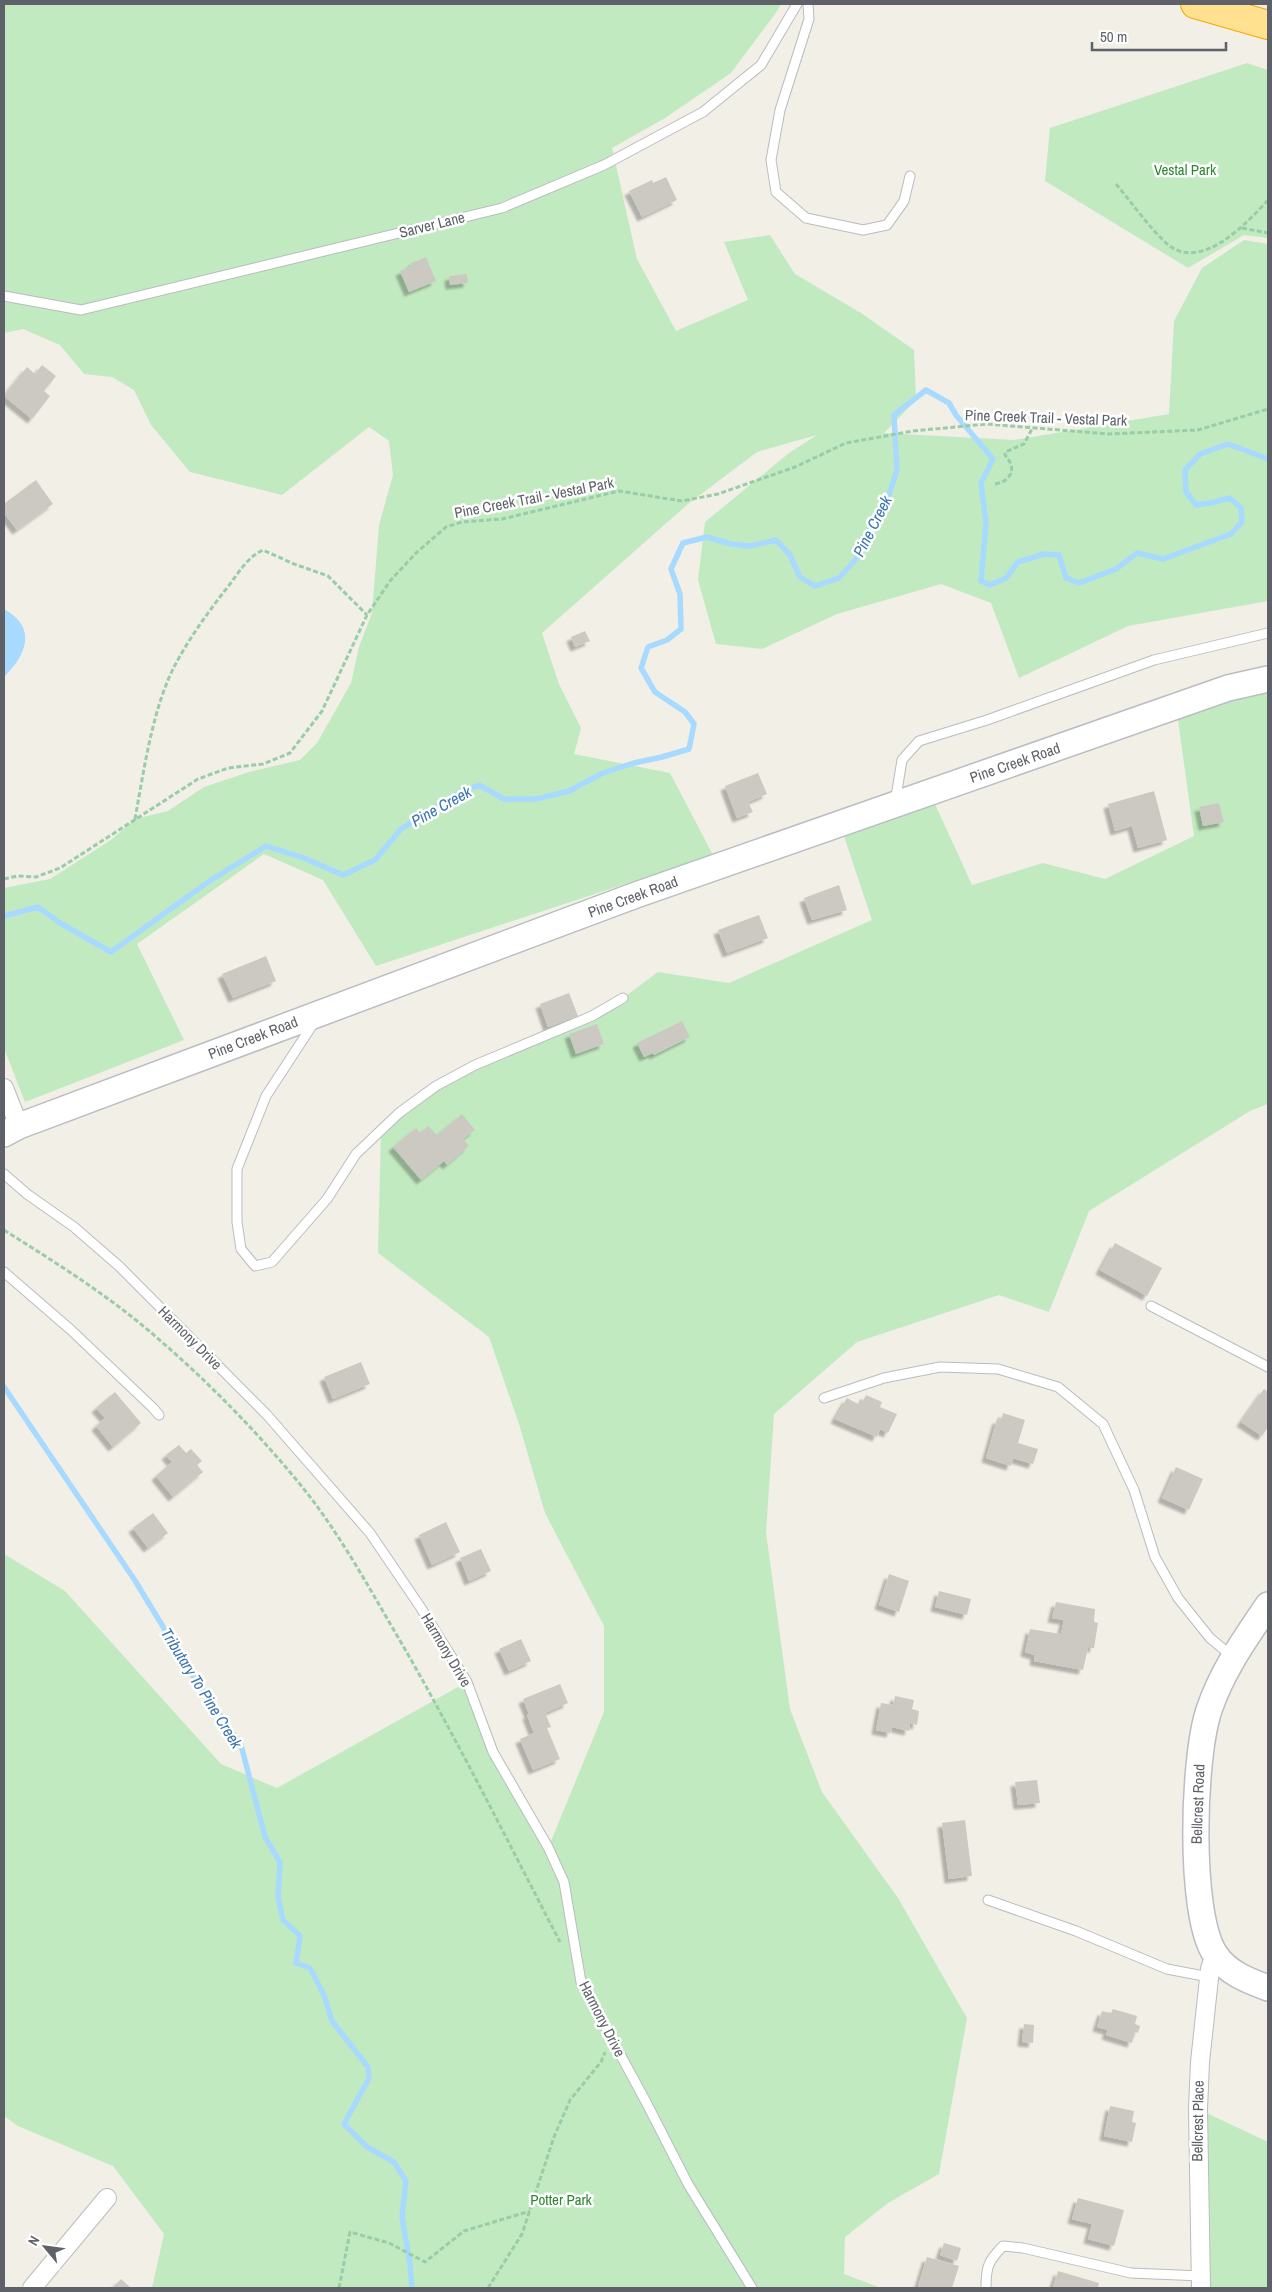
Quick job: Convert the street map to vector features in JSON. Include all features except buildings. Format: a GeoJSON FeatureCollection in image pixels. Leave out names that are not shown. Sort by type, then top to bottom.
{"type":"FeatureCollection","features":[{"type":"Feature","properties":{"kind":"highway"},"geometry":{"type":"LineString","coordinates":[[1195,4],[1268,25]]}},
{"type":"Feature","properties":{"kind":"street","name":"Pine Creek Road"},"geometry":{"type":"LineString","coordinates":[[11,1130],[320,1012],[636,896],[1228,688],[1268,679]]}},
{"type":"Feature","properties":{"kind":"street"},"geometry":{"type":"LineString","coordinates":[[4,1088],[11,1130]]}},
{"type":"Feature","properties":{"kind":"street","name":"Bellcrest Road"},"geometry":{"type":"LineString","coordinates":[[1268,1605],[1225,1670],[1208,1712],[1202,1736],[1196,1792],[1196,1853],[1201,1907],[1212,1966],[1268,1988]]}},
{"type":"Feature","properties":{"kind":"street","name":"Bellcrest Place"},"geometry":{"type":"LineString","coordinates":[[1201,2282],[1198,2109],[1200,2062],[1212,1966]]}},
{"type":"Feature","properties":{"kind":"street"},"geometry":{"type":"LineString","coordinates":[[32,2288],[107,2198]]}},
{"type":"Feature","properties":{"kind":"lane","name":"Sarver Lane"},"geometry":{"type":"LineString","coordinates":[[4,296],[81,310],[502,208],[604,166],[703,112],[761,65],[796,4]]}},
{"type":"Feature","properties":{"kind":"lane"},"geometry":{"type":"LineString","coordinates":[[808,4],[809,19],[778,118],[771,160],[776,192],[806,218],[863,230],[887,225],[904,201],[910,176]]}},
{"type":"Feature","properties":{"kind":"lane"},"geometry":{"type":"LineString","coordinates":[[895,805],[902,760],[919,741],[987,720],[1154,660],[1268,633]]}},
{"type":"Feature","properties":{"kind":"lane"},"geometry":{"type":"LineString","coordinates":[[320,1012],[266,1096],[237,1169],[237,1222],[241,1248],[255,1266],[272,1262],[328,1199],[356,1154],[399,1113],[436,1086],[475,1065],[592,1016],[623,998]]}},
{"type":"Feature","properties":{"kind":"lane","name":"Harmony Drive"},"geometry":{"type":"LineString","coordinates":[[4,1174],[27,1194],[74,1227],[120,1267],[267,1415],[370,1533],[421,1608],[467,1682],[493,1752],[548,1846],[564,1882],[581,1982],[688,2184],[752,2288]]}},
{"type":"Feature","properties":{"kind":"lane"},"geometry":{"type":"LineString","coordinates":[[4,1272],[71,1330],[153,1408],[158,1415]]}},
{"type":"Feature","properties":{"kind":"lane"},"geometry":{"type":"LineString","coordinates":[[1151,1306],[1268,1367]]}},
{"type":"Feature","properties":{"kind":"lane"},"geometry":{"type":"LineString","coordinates":[[824,1398],[884,1378],[940,1367],[998,1369],[1058,1387],[1103,1424],[1134,1490],[1155,1557],[1178,1598],[1210,1638],[1233,1657]]}},
{"type":"Feature","properties":{"kind":"lane"},"geometry":{"type":"LineString","coordinates":[[988,1900],[1076,1931],[1167,1970],[1212,1966]]}},
{"type":"Feature","properties":{"kind":"lane"},"geometry":{"type":"LineString","coordinates":[[986,2288],[986,2268],[993,2256],[1003,2246],[1023,2248],[1131,2274],[1201,2282]]}},
{"type":"Feature","properties":{"kind":"path"},"geometry":{"type":"LineString","coordinates":[[1116,184],[1167,244],[1183,252],[1196,253],[1211,247],[1242,228],[1268,200]]}},
{"type":"Feature","properties":{"kind":"path"},"geometry":{"type":"LineString","coordinates":[[1242,228],[1268,233]]}},
{"type":"Feature","properties":{"kind":"path","name":"Pine Creek Trail - Vestal Park"},"geometry":{"type":"LineString","coordinates":[[4,879],[17,876],[36,877],[60,868],[198,779],[228,768],[263,764],[290,753],[322,711],[367,615],[390,581],[416,552],[446,527],[462,522],[502,519],[619,491],[682,501],[718,494],[795,467],[846,443],[913,431],[986,424],[1108,434],[1198,430],[1249,413],[1268,409]]}},
{"type":"Feature","properties":{"kind":"path"},"geometry":{"type":"LineString","coordinates":[[995,484],[1009,478],[1012,471],[1011,461],[1005,455],[1005,452],[1024,444],[1032,429]]}},
{"type":"Feature","properties":{"kind":"path"},"geometry":{"type":"LineString","coordinates":[[135,819],[159,707],[174,668],[216,602],[253,554],[263,550],[328,576],[367,615]]}},
{"type":"Feature","properties":{"kind":"path"},"geometry":{"type":"LineString","coordinates":[[4,1230],[62,1266],[146,1329],[217,1391],[295,1478],[348,1551],[417,1669],[471,1768],[564,1949]]}},
{"type":"Feature","properties":{"kind":"path"},"geometry":{"type":"LineString","coordinates":[[488,2288],[522,2234],[554,2138],[570,2100],[601,2062],[612,2038]]}},
{"type":"Feature","properties":{"kind":"path"},"geometry":{"type":"LineString","coordinates":[[340,2288],[350,2232],[389,2243],[425,2262],[464,2231],[530,2211]]}},
{"type":"Feature","properties":{"kind":"green space"},"geometry":{"type":"Polygon","coordinates":[[[4,4],[781,4],[731,73],[665,118],[612,148],[637,259],[676,331],[748,300],[724,242],[770,235],[795,274],[861,313],[914,350],[916,400],[884,433],[1014,440],[1169,414],[1174,321],[1202,268],[1244,240],[1268,244],[1268,601],[1128,626],[1019,678],[991,603],[941,584],[837,614],[762,649],[716,644],[698,580],[705,522],[789,453],[817,435],[757,452],[688,504],[542,633],[559,684],[581,728],[574,754],[670,773],[713,855],[376,966],[323,880],[264,854],[137,944],[184,1040],[25,1102],[4,1048],[4,888],[50,879],[111,840],[135,819],[168,811],[204,787],[249,772],[300,760],[317,743],[351,683],[359,647],[372,613],[379,525],[393,475],[389,441],[369,427],[282,495],[190,472],[151,425],[134,390],[112,377],[84,374],[60,345],[23,329],[4,333],[4,4]]]}},
{"type":"Feature","properties":{"kind":"green space","name":"Vestal Park"},"geometry":{"type":"Polygon","coordinates":[[[1247,63],[1268,70],[1268,238],[1244,235],[1188,268],[1045,181],[1050,128],[1247,63]]]}},
{"type":"Feature","properties":{"kind":"green space","name":"Potter Park"},"geometry":{"type":"Polygon","coordinates":[[[1268,679],[1268,1104],[1250,1111],[1089,1211],[1049,1312],[999,1295],[857,1342],[774,1414],[766,1532],[790,1709],[822,1792],[898,1898],[967,2018],[939,2174],[888,2203],[845,2237],[844,2274],[881,2288],[152,2288],[164,2234],[113,2166],[18,2126],[4,2116],[4,1554],[65,1591],[221,1764],[277,1788],[467,1682],[493,1752],[549,1846],[604,1712],[604,1626],[545,1513],[519,1424],[489,1337],[378,1253],[381,1130],[436,1086],[623,998],[658,972],[729,983],[872,920],[844,836],[935,804],[972,885],[1043,863],[1105,879],[1194,836],[1176,706],[1268,679]]]}},
{"type":"Feature","properties":{"kind":"green space"},"geometry":{"type":"Polygon","coordinates":[[[1198,2109],[1268,2142],[1268,2288],[1201,2288],[1198,2109]]]}},
{"type":"Feature","properties":{"kind":"water"},"geometry":{"type":"Polygon","coordinates":[[[4,609],[15,616],[21,625],[25,633],[25,642],[18,660],[4,677],[4,609]]]}},
{"type":"Feature","properties":{"kind":"waterway","name":"Pine Creek"},"geometry":{"type":"LineString","coordinates":[[4,916],[38,907],[60,923],[111,952],[208,882],[266,846],[304,858],[343,875],[375,860],[401,829],[460,792],[479,785],[504,799],[536,799],[569,791],[603,773],[689,749],[694,724],[685,712],[655,692],[641,668],[648,647],[667,640],[681,629],[680,594],[671,569],[683,543],[707,537],[731,544],[750,546],[776,540],[790,555],[800,577],[815,586],[839,578],[856,559],[862,541],[885,507],[897,470],[894,415],[926,390],[949,403],[956,415],[993,459],[981,483],[986,523],[981,581],[990,585],[1006,578],[1018,562],[1044,554],[1059,555],[1066,578],[1079,583],[1116,569],[1137,553],[1163,559],[1231,534],[1242,522],[1241,508],[1230,498],[1196,505],[1186,492],[1185,470],[1200,454],[1228,444],[1268,459]]}},
{"type":"Feature","properties":{"kind":"waterway","name":"Tributary To Pine Creek"},"geometry":{"type":"LineString","coordinates":[[4,1387],[134,1579],[193,1676],[241,1745],[265,1837],[280,1862],[278,1897],[283,1920],[300,1936],[296,1963],[310,1968],[324,1995],[332,2021],[368,2067],[369,2078],[344,2124],[367,2147],[394,2162],[406,2181],[402,2217],[412,2288]]}}]}
